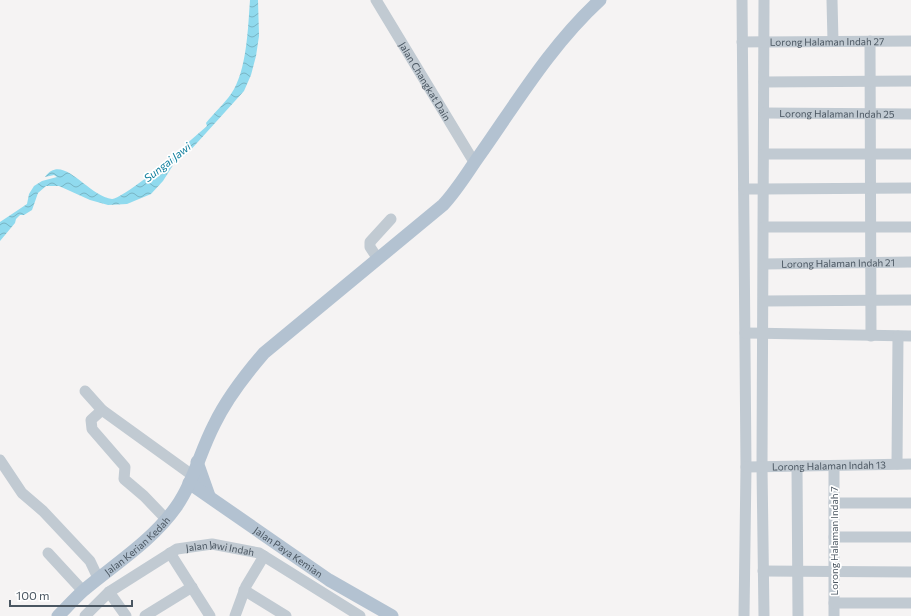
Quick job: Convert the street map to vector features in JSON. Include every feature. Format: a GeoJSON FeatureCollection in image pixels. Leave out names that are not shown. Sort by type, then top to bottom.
{"type":"FeatureCollection","features":[{"type":"Feature","properties":{"kind":"main road","name":"Jalan Kerian Kedah"},"geometry":{"type":"LineString","coordinates":[[58,616],[98,578],[153,534],[176,507],[191,479],[197,462],[226,402],[244,376],[264,353],[443,205],[458,190],[474,162],[553,50],[573,26],[600,0]]}},
{"type":"Feature","properties":{"kind":"main road"},"geometry":{"type":"LineString","coordinates":[[197,462],[209,496]]}},
{"type":"Feature","properties":{"kind":"main road","name":"Jalan Paya Kemian"},"geometry":{"type":"LineString","coordinates":[[191,479],[209,496],[328,580],[392,616]]}},
{"type":"Feature","properties":{"kind":"street","name":"Jalan Changkat Dain"},"geometry":{"type":"LineString","coordinates":[[376,0],[474,162]]}},
{"type":"Feature","properties":{"kind":"street"},"geometry":{"type":"LineString","coordinates":[[742,0],[746,468],[744,616]]}},
{"type":"Feature","properties":{"kind":"street"},"geometry":{"type":"LineString","coordinates":[[764,0],[764,333],[762,467],[764,616]]}},
{"type":"Feature","properties":{"kind":"street"},"geometry":{"type":"LineString","coordinates":[[832,0],[833,41]]}},
{"type":"Feature","properties":{"kind":"street"},"geometry":{"type":"LineString","coordinates":[[870,41],[871,336]]}},
{"type":"Feature","properties":{"kind":"street","name":"Lorong Halaman Indah 27"},"geometry":{"type":"LineString","coordinates":[[742,42],[911,41]]}},
{"type":"Feature","properties":{"kind":"street"},"geometry":{"type":"LineString","coordinates":[[764,82],[911,81]]}},
{"type":"Feature","properties":{"kind":"street","name":"Lorong Halaman Indah 25"},"geometry":{"type":"LineString","coordinates":[[764,113],[911,114]]}},
{"type":"Feature","properties":{"kind":"street"},"geometry":{"type":"LineString","coordinates":[[764,154],[911,154]]}},
{"type":"Feature","properties":{"kind":"street"},"geometry":{"type":"LineString","coordinates":[[744,189],[911,188]]}},
{"type":"Feature","properties":{"kind":"street"},"geometry":{"type":"LineString","coordinates":[[378,259],[370,247],[370,242],[391,219]]}},
{"type":"Feature","properties":{"kind":"street"},"geometry":{"type":"LineString","coordinates":[[764,227],[911,228]]}},
{"type":"Feature","properties":{"kind":"street","name":"Lorong Halaman Indah 21"},"geometry":{"type":"LineString","coordinates":[[764,264],[911,262]]}},
{"type":"Feature","properties":{"kind":"street"},"geometry":{"type":"LineString","coordinates":[[764,301],[911,300]]}},
{"type":"Feature","properties":{"kind":"street"},"geometry":{"type":"LineString","coordinates":[[745,332],[911,336]]}},
{"type":"Feature","properties":{"kind":"street"},"geometry":{"type":"LineString","coordinates":[[898,336],[898,464]]}},
{"type":"Feature","properties":{"kind":"street"},"geometry":{"type":"LineString","coordinates":[[85,391],[102,410],[191,479]]}},
{"type":"Feature","properties":{"kind":"street"},"geometry":{"type":"LineString","coordinates":[[102,410],[91,420],[92,428],[125,467],[124,479],[144,496],[166,519]]}},
{"type":"Feature","properties":{"kind":"street"},"geometry":{"type":"LineString","coordinates":[[0,460],[22,493],[90,561],[98,578]]}},
{"type":"Feature","properties":{"kind":"street","name":"Lorong Halaman Indah 13"},"geometry":{"type":"LineString","coordinates":[[746,468],[911,464]]}},
{"type":"Feature","properties":{"kind":"street"},"geometry":{"type":"LineString","coordinates":[[797,466],[798,616]]}},
{"type":"Feature","properties":{"kind":"street","name":"Lorong Halaman Indah 7"},"geometry":{"type":"LineString","coordinates":[[834,466],[834,616]]}},
{"type":"Feature","properties":{"kind":"street"},"geometry":{"type":"LineString","coordinates":[[834,503],[911,503]]}},
{"type":"Feature","properties":{"kind":"street"},"geometry":{"type":"LineString","coordinates":[[834,537],[911,537]]}},
{"type":"Feature","properties":{"kind":"street","name":"Jalan Jawi Indah"},"geometry":{"type":"LineString","coordinates":[[85,616],[109,592],[177,549],[212,544],[259,553],[360,616]]}},
{"type":"Feature","properties":{"kind":"street"},"geometry":{"type":"LineString","coordinates":[[48,553],[83,591]]}},
{"type":"Feature","properties":{"kind":"street"},"geometry":{"type":"LineString","coordinates":[[170,553],[210,616]]}},
{"type":"Feature","properties":{"kind":"street"},"geometry":{"type":"LineString","coordinates":[[235,616],[244,590],[264,556]]}},
{"type":"Feature","properties":{"kind":"street"},"geometry":{"type":"LineString","coordinates":[[763,571],[911,572]]}},
{"type":"Feature","properties":{"kind":"street"},"geometry":{"type":"LineString","coordinates":[[145,616],[192,587]]}},
{"type":"Feature","properties":{"kind":"street"},"geometry":{"type":"LineString","coordinates":[[244,590],[286,616]]}},
{"type":"Feature","properties":{"kind":"street"},"geometry":{"type":"LineString","coordinates":[[109,592],[126,616]]}},
{"type":"Feature","properties":{"kind":"street"},"geometry":{"type":"LineString","coordinates":[[834,603],[911,603]]}},
{"type":"Feature","properties":{"kind":"water"},"geometry":{"type":"Polygon","coordinates":[[[250,0],[258,0],[259,36],[251,75],[244,91],[187,154],[175,162],[163,181],[151,194],[127,204],[108,205],[90,200],[59,186],[46,186],[38,193],[32,210],[24,215],[20,215],[0,241],[0,222],[27,204],[29,194],[34,186],[42,181],[57,177],[54,175],[45,177],[52,171],[60,169],[68,172],[94,191],[112,199],[117,198],[134,187],[179,153],[184,146],[207,126],[206,123],[228,98],[236,84],[244,61],[250,0]]]}},
{"type":"Feature","properties":{"kind":"water label","name":"Sungai Jawi"},"geometry":{"type":"Point","coordinates":[167,162]}}]}
